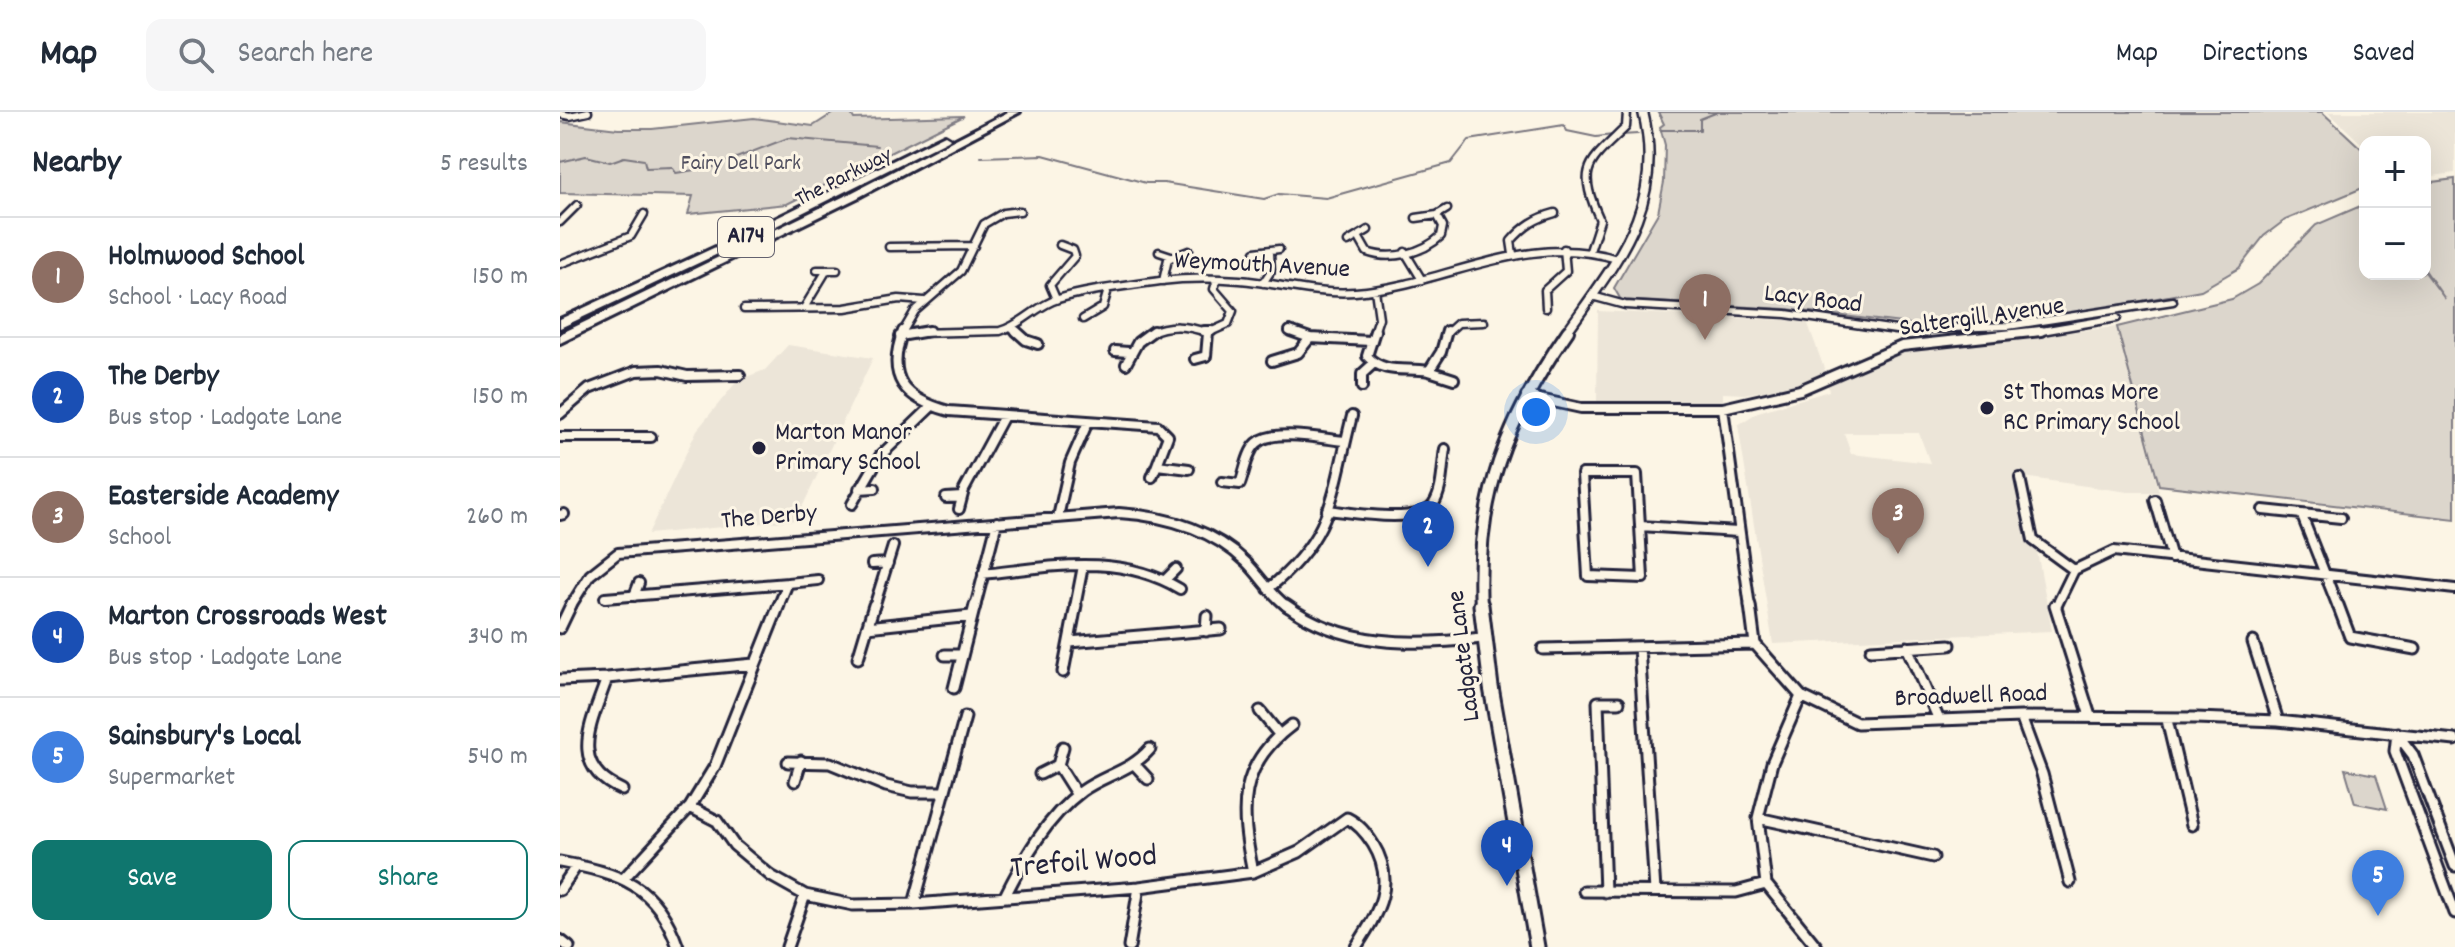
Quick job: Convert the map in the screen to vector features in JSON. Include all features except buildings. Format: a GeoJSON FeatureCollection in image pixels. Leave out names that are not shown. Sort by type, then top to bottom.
{"type":"FeatureCollection","features":[{"type":"Feature","properties":{"kind":"highway","name":"The Parkway"},"geometry":{"type":"LineString","coordinates":[[560,324],[752,234],[996,112]]}},
{"type":"Feature","properties":{"kind":"highway","name":"The Parkway"},"geometry":{"type":"LineString","coordinates":[[560,339],[865,190],[1015,112]]}},
{"type":"Feature","properties":{"kind":"main road","name":"Ladgate Lane"},"geometry":{"type":"LineString","coordinates":[[1537,947],[1482,638],[1479,555],[1485,505],[1500,451],[1526,396],[1636,226],[1650,185],[1651,142],[1643,112]]}},
{"type":"Feature","properties":{"kind":"street"},"geometry":{"type":"LineString","coordinates":[[560,114],[570,116],[588,112]]}},
{"type":"Feature","properties":{"kind":"street"},"geometry":{"type":"LineString","coordinates":[[1590,251],[1600,220],[1586,189],[1591,161],[1626,127],[1627,112]]}},
{"type":"Feature","properties":{"kind":"street"},"geometry":{"type":"LineString","coordinates":[[560,222],[577,205]]}},
{"type":"Feature","properties":{"kind":"street"},"geometry":{"type":"LineString","coordinates":[[1416,218],[1437,215],[1447,209]]}},
{"type":"Feature","properties":{"kind":"street"},"geometry":{"type":"LineString","coordinates":[[1020,211],[986,221],[977,231],[963,269],[924,301],[900,336],[897,379],[908,393],[931,407],[1163,428],[1168,441],[1152,477]]}},
{"type":"Feature","properties":{"kind":"street"},"geometry":{"type":"LineString","coordinates":[[1513,254],[1511,241],[1537,213],[1555,213]]}},
{"type":"Feature","properties":{"kind":"street"},"geometry":{"type":"LineString","coordinates":[[560,264],[631,236],[644,214]]}},
{"type":"Feature","properties":{"kind":"street"},"geometry":{"type":"LineString","coordinates":[[1359,238],[1365,250],[1375,255],[1426,247],[1442,237],[1444,226],[1437,215]]}},
{"type":"Feature","properties":{"kind":"street"},"geometry":{"type":"LineString","coordinates":[[1348,242],[1368,230]]}},
{"type":"Feature","properties":{"kind":"street"},"geometry":{"type":"LineString","coordinates":[[1060,245],[1076,253],[1087,250]]}},
{"type":"Feature","properties":{"kind":"street"},"geometry":{"type":"LineString","coordinates":[[888,247],[974,246]]}},
{"type":"Feature","properties":{"kind":"street"},"geometry":{"type":"LineString","coordinates":[[1255,252],[1270,253],[1279,249]]}},
{"type":"Feature","properties":{"kind":"street"},"geometry":{"type":"LineString","coordinates":[[1546,308],[1545,290],[1566,271],[1564,249]]}},
{"type":"Feature","properties":{"kind":"street","name":"Weymouth Avenue"},"geometry":{"type":"LineString","coordinates":[[1012,328],[1056,299],[1107,293],[1163,281],[1217,279],[1337,292],[1375,290],[1422,280],[1513,254],[1564,249],[1590,251],[1617,259]]}},
{"type":"Feature","properties":{"kind":"street"},"geometry":{"type":"LineString","coordinates":[[1159,252],[1171,256],[1189,251]]}},
{"type":"Feature","properties":{"kind":"street"},"geometry":{"type":"LineString","coordinates":[[1405,252],[1422,280]]}},
{"type":"Feature","properties":{"kind":"street"},"geometry":{"type":"LineString","coordinates":[[1056,299],[1050,285],[1073,261],[1076,253]]}},
{"type":"Feature","properties":{"kind":"street"},"geometry":{"type":"LineString","coordinates":[[1263,283],[1271,271],[1270,253]]}},
{"type":"Feature","properties":{"kind":"street"},"geometry":{"type":"LineString","coordinates":[[1163,281],[1171,256]]}},
{"type":"Feature","properties":{"kind":"street"},"geometry":{"type":"LineString","coordinates":[[817,270],[837,270]]}},
{"type":"Feature","properties":{"kind":"street"},"geometry":{"type":"LineString","coordinates":[[804,308],[827,270]]}},
{"type":"Feature","properties":{"kind":"street"},"geometry":{"type":"LineString","coordinates":[[1126,364],[1128,352],[1147,334],[1171,326],[1195,327],[1208,333],[1228,324],[1233,311],[1214,289],[1217,279]]}},
{"type":"Feature","properties":{"kind":"street"},"geometry":{"type":"LineString","coordinates":[[1375,290],[1379,318],[1367,356],[1373,364],[1391,370],[1409,368],[1429,371],[1454,379]]}},
{"type":"Feature","properties":{"kind":"street"},"geometry":{"type":"LineString","coordinates":[[1083,319],[1098,316],[1107,293]]}},
{"type":"Feature","properties":{"kind":"street","name":"Lacy Road"},"geometry":{"type":"LineString","coordinates":[[1592,296],[1625,305],[1786,314],[1896,330],[2008,326],[2173,301]]}},
{"type":"Feature","properties":{"kind":"street"},"geometry":{"type":"LineString","coordinates":[[744,309],[845,308],[899,299],[924,301]]}},
{"type":"Feature","properties":{"kind":"street"},"geometry":{"type":"LineString","coordinates":[[761,309],[765,300]]}},
{"type":"Feature","properties":{"kind":"street","name":"Saltergill Avenue"},"geometry":{"type":"LineString","coordinates":[[1526,396],[1581,408],[1723,408],[1800,390],[1902,346],[2027,334],[2117,318]]}},
{"type":"Feature","properties":{"kind":"street"},"geometry":{"type":"LineString","coordinates":[[958,331],[962,322]]}},
{"type":"Feature","properties":{"kind":"street"},"geometry":{"type":"LineString","coordinates":[[1429,371],[1441,352],[1448,329],[1458,323],[1484,322]]}},
{"type":"Feature","properties":{"kind":"street"},"geometry":{"type":"LineString","coordinates":[[900,336],[1012,328],[1026,340],[1038,344]]}},
{"type":"Feature","properties":{"kind":"street"},"geometry":{"type":"LineString","coordinates":[[1289,331],[1310,338],[1371,341]]}},
{"type":"Feature","properties":{"kind":"street"},"geometry":{"type":"LineString","coordinates":[[1206,356],[1208,333]]}},
{"type":"Feature","properties":{"kind":"street"},"geometry":{"type":"LineString","coordinates":[[1272,361],[1298,353],[1310,338]]}},
{"type":"Feature","properties":{"kind":"street"},"geometry":{"type":"LineString","coordinates":[[1115,351],[1128,352]]}},
{"type":"Feature","properties":{"kind":"street"},"geometry":{"type":"LineString","coordinates":[[1195,359],[1206,356],[1216,361]]}},
{"type":"Feature","properties":{"kind":"street"},"geometry":{"type":"LineString","coordinates":[[1362,387],[1362,374],[1373,364]]}},
{"type":"Feature","properties":{"kind":"street"},"geometry":{"type":"LineString","coordinates":[[560,414],[589,389],[636,371],[661,370],[687,376],[740,375]]}},
{"type":"Feature","properties":{"kind":"street"},"geometry":{"type":"LineString","coordinates":[[852,504],[880,456],[931,407]]}},
{"type":"Feature","properties":{"kind":"street"},"geometry":{"type":"LineString","coordinates":[[1543,649],[1755,644],[1723,408]]}},
{"type":"Feature","properties":{"kind":"street"},"geometry":{"type":"LineString","coordinates":[[959,509],[962,497],[1004,416]]}},
{"type":"Feature","properties":{"kind":"street"},"geometry":{"type":"LineString","coordinates":[[1268,589],[1305,557],[1314,543],[1327,510],[1352,416]]}},
{"type":"Feature","properties":{"kind":"street"},"geometry":{"type":"LineString","coordinates":[[1058,517],[1070,463],[1088,422]]}},
{"type":"Feature","properties":{"kind":"street"},"geometry":{"type":"LineString","coordinates":[[1237,495],[1254,448],[1264,438],[1276,435],[1345,441]]}},
{"type":"Feature","properties":{"kind":"street"},"geometry":{"type":"LineString","coordinates":[[560,437],[651,437]]}},
{"type":"Feature","properties":{"kind":"street"},"geometry":{"type":"LineString","coordinates":[[1327,510],[1410,516],[1427,512],[1434,504],[1445,449]]}},
{"type":"Feature","properties":{"kind":"street"},"geometry":{"type":"LineString","coordinates":[[1157,465],[1189,469]]}},
{"type":"Feature","properties":{"kind":"street"},"geometry":{"type":"LineString","coordinates":[[1582,474],[1637,474],[1640,526],[1643,578],[1588,576],[1582,474]]}},
{"type":"Feature","properties":{"kind":"street"},"geometry":{"type":"LineString","coordinates":[[2020,478],[2033,540],[2074,570]]}},
{"type":"Feature","properties":{"kind":"street"},"geometry":{"type":"LineString","coordinates":[[1222,482],[1240,484]]}},
{"type":"Feature","properties":{"kind":"street"},"geometry":{"type":"LineString","coordinates":[[859,489],[875,488]]}},
{"type":"Feature","properties":{"kind":"street"},"geometry":{"type":"LineString","coordinates":[[946,498],[962,497]]}},
{"type":"Feature","properties":{"kind":"street"},"geometry":{"type":"LineString","coordinates":[[2155,500],[2172,558]]}},
{"type":"Feature","properties":{"kind":"street"},"geometry":{"type":"LineString","coordinates":[[2263,510],[2341,518]]}},
{"type":"Feature","properties":{"kind":"street","name":"The Derby"},"geometry":{"type":"LineString","coordinates":[[560,628],[597,564],[618,553],[1058,517],[1136,514],[1179,522],[1234,551],[1278,600],[1308,620],[1369,640],[1446,643],[1482,638]]}},
{"type":"Feature","properties":{"kind":"street"},"geometry":{"type":"LineString","coordinates":[[2302,516],[2350,637],[2415,649]]}},
{"type":"Feature","properties":{"kind":"street"},"geometry":{"type":"LineString","coordinates":[[954,688],[997,522]]}},
{"type":"Feature","properties":{"kind":"street"},"geometry":{"type":"LineString","coordinates":[[1640,526],[1738,532]]}},
{"type":"Feature","properties":{"kind":"street"},"geometry":{"type":"LineString","coordinates":[[858,658],[893,546]]}},
{"type":"Feature","properties":{"kind":"street"},"geometry":{"type":"LineString","coordinates":[[2090,716],[2055,605],[2074,570],[2114,551],[2455,589]]}},
{"type":"Feature","properties":{"kind":"street"},"geometry":{"type":"LineString","coordinates":[[872,564],[888,563]]}},
{"type":"Feature","properties":{"kind":"street"},"geometry":{"type":"LineString","coordinates":[[983,574],[1083,566],[1129,567],[1166,579],[1180,589]]}},
{"type":"Feature","properties":{"kind":"street"},"geometry":{"type":"LineString","coordinates":[[1063,672],[1083,566]]}},
{"type":"Feature","properties":{"kind":"street"},"geometry":{"type":"LineString","coordinates":[[1166,579],[1176,569]]}},
{"type":"Feature","properties":{"kind":"street"},"geometry":{"type":"LineString","coordinates":[[605,598],[818,580]]}},
{"type":"Feature","properties":{"kind":"street"},"geometry":{"type":"LineString","coordinates":[[634,596],[639,583]]}},
{"type":"Feature","properties":{"kind":"street"},"geometry":{"type":"LineString","coordinates":[[625,877],[690,807],[715,766],[788,583]]}},
{"type":"Feature","properties":{"kind":"street"},"geometry":{"type":"LineString","coordinates":[[867,627],[971,616]]}},
{"type":"Feature","properties":{"kind":"street"},"geometry":{"type":"LineString","coordinates":[[1206,631],[1207,616]]}},
{"type":"Feature","properties":{"kind":"street"},"geometry":{"type":"LineString","coordinates":[[1070,642],[1221,629]]}},
{"type":"Feature","properties":{"kind":"street"},"geometry":{"type":"LineString","coordinates":[[2253,642],[2278,721]]}},
{"type":"Feature","properties":{"kind":"street","name":"Broadwell Road"},"geometry":{"type":"LineString","coordinates":[[1755,644],[1801,696],[1857,723],[2090,716],[2278,721],[2455,740]]}},
{"type":"Feature","properties":{"kind":"street"},"geometry":{"type":"LineString","coordinates":[[1871,650],[1950,645]]}},
{"type":"Feature","properties":{"kind":"street"},"geometry":{"type":"LineString","coordinates":[[1639,647],[1655,891]]}},
{"type":"Feature","properties":{"kind":"street"},"geometry":{"type":"LineString","coordinates":[[1907,647],[1939,720]]}},
{"type":"Feature","properties":{"kind":"street"},"geometry":{"type":"LineString","coordinates":[[945,655],[962,655]]}},
{"type":"Feature","properties":{"kind":"street"},"geometry":{"type":"LineString","coordinates":[[560,680],[754,664]]}},
{"type":"Feature","properties":{"kind":"street"},"geometry":{"type":"LineString","coordinates":[[607,678],[586,747],[586,760],[599,780],[622,790]]}},
{"type":"Feature","properties":{"kind":"street"},"geometry":{"type":"LineString","coordinates":[[1801,696],[1772,763],[1758,818],[1766,884],[1817,947]]}},
{"type":"Feature","properties":{"kind":"street"},"geometry":{"type":"LineString","coordinates":[[1605,892],[1598,702],[1619,702]]}},
{"type":"Feature","properties":{"kind":"street"},"geometry":{"type":"LineString","coordinates":[[1260,711],[1278,733]]}},
{"type":"Feature","properties":{"kind":"street"},"geometry":{"type":"LineString","coordinates":[[914,904],[965,717]]}},
{"type":"Feature","properties":{"kind":"street"},"geometry":{"type":"LineString","coordinates":[[2021,717],[2042,774],[2070,882]]}},
{"type":"Feature","properties":{"kind":"street"},"geometry":{"type":"LineString","coordinates":[[2167,720],[2192,825]]}},
{"type":"Feature","properties":{"kind":"street"},"geometry":{"type":"LineString","coordinates":[[1253,872],[1244,833],[1243,797],[1256,765],[1278,733],[1292,725]]}},
{"type":"Feature","properties":{"kind":"street"},"geometry":{"type":"LineString","coordinates":[[2397,733],[2413,755],[2455,866]]}},
{"type":"Feature","properties":{"kind":"street"},"geometry":{"type":"LineString","coordinates":[[2397,733],[2395,751],[2455,913]]}},
{"type":"Feature","properties":{"kind":"street"},"geometry":{"type":"LineString","coordinates":[[1063,747],[1058,765],[1077,795]]}},
{"type":"Feature","properties":{"kind":"street"},"geometry":{"type":"LineString","coordinates":[[1005,896],[1020,864],[1077,795],[1136,766],[1150,749]]}},
{"type":"Feature","properties":{"kind":"street"},"geometry":{"type":"LineString","coordinates":[[795,781],[801,761]]}},
{"type":"Feature","properties":{"kind":"street"},"geometry":{"type":"LineString","coordinates":[[788,762],[830,763],[886,786],[912,792],[944,792]]}},
{"type":"Feature","properties":{"kind":"street"},"geometry":{"type":"LineString","coordinates":[[1040,774],[1058,765]]}},
{"type":"Feature","properties":{"kind":"street"},"geometry":{"type":"LineString","coordinates":[[1136,766],[1148,779]]}},
{"type":"Feature","properties":{"kind":"street","name":"Trefoil Wood"},"geometry":{"type":"LineString","coordinates":[[690,807],[717,821],[734,845],[759,868],[805,895],[853,905],[914,904],[1139,887],[1253,872],[1299,852],[1341,820],[1356,821],[1374,844],[1387,877],[1386,894],[1380,908],[1356,947]]}},
{"type":"Feature","properties":{"kind":"street"},"geometry":{"type":"LineString","coordinates":[[1758,818],[1933,857]]}},
{"type":"Feature","properties":{"kind":"street"},"geometry":{"type":"LineString","coordinates":[[560,862],[625,877],[660,905],[678,947]]}},
{"type":"Feature","properties":{"kind":"street"},"geometry":{"type":"LineString","coordinates":[[560,890],[577,865]]}},
{"type":"Feature","properties":{"kind":"street"},"geometry":{"type":"LineString","coordinates":[[1584,891],[1736,892],[1766,884]]}},
{"type":"Feature","properties":{"kind":"street"},"geometry":{"type":"LineString","coordinates":[[1129,947],[1139,887]]}},
{"type":"Feature","properties":{"kind":"street"},"geometry":{"type":"LineString","coordinates":[[787,947],[805,895]]}},
{"type":"Feature","properties":{"kind":"street"},"geometry":{"type":"LineString","coordinates":[[560,940],[569,947]]}},
{"type":"Feature","properties":{"kind":"shaded area"},"geometry":{"type":"Polygon","coordinates":[[[2328,112],[2455,112],[2455,173],[2431,176],[2431,136],[2359,136],[2359,141],[2328,112]]]}},
{"type":"Feature","properties":{"kind":"shaded area"},"geometry":{"type":"Polygon","coordinates":[[[1598,311],[1807,321],[1826,374],[1776,393],[1723,393],[1723,402],[1597,401],[1598,311]]]}},
{"type":"Feature","properties":{"kind":"shaded area"},"geometry":{"type":"Polygon","coordinates":[[[2117,327],[2159,492],[2128,492],[2023,477],[2052,631],[1773,644],[1738,425],[1758,412],[1829,391],[1827,383],[1900,353],[1949,344],[2117,327]],[[1844,433],[1851,454],[1930,463],[1919,433],[1844,433]]]}},
{"type":"Feature","properties":{"kind":"shaded area","name":"Marton Manor Primary School"},"geometry":{"type":"Polygon","coordinates":[[[788,345],[873,358],[796,520],[648,534],[697,430],[738,380],[765,370],[788,345]]]}},
{"type":"Feature","properties":{"kind":"green space","name":"Fairy Dell Park"},"geometry":{"type":"Polygon","coordinates":[[[835,112],[850,112],[854,119],[964,116],[787,204],[688,214],[693,196],[560,193],[560,122],[618,129],[652,129],[754,118],[813,126],[835,112]]]}},
{"type":"Feature","properties":{"kind":"green space"},"geometry":{"type":"Polygon","coordinates":[[[1658,112],[2322,112],[2359,146],[2359,189],[2285,220],[2264,236],[2239,268],[2201,290],[2054,317],[1934,327],[1786,309],[1621,300],[1614,288],[1658,213],[1664,182],[1665,145],[1660,127],[1664,124],[1658,112]]]}},
{"type":"Feature","properties":{"kind":"green space"},"geometry":{"type":"Polygon","coordinates":[[[2455,179],[2455,519],[2159,485],[2117,327],[2232,299],[2258,284],[2316,225],[2359,207],[2359,280],[2431,280],[2445,299],[2431,279],[2431,182],[2455,179]]]}},
{"type":"Feature","properties":{"kind":"green space"},"geometry":{"type":"Polygon","coordinates":[[[2345,769],[2376,775],[2387,809],[2355,803],[2345,769]]]}},
{"type":"Feature","properties":{"kind":"waterway"},"geometry":{"type":"LineString","coordinates":[[1660,130],[1700,130],[1700,119],[1718,112]]}},
{"type":"Feature","properties":{"kind":"waterway"},"geometry":{"type":"LineString","coordinates":[[981,157],[1043,155],[1146,183],[1164,183],[1264,199],[1279,194],[1326,198],[1451,163],[1469,140],[1564,125],[1567,131],[1596,137],[1613,135]]}},
{"type":"Feature","properties":{"kind":"waterway"},"geometry":{"type":"LineString","coordinates":[[1621,135],[1638,134]]}},
{"type":"Feature","properties":{"kind":"waterway"},"geometry":{"type":"LineString","coordinates":[[560,162],[586,156],[610,162],[624,157],[644,160],[646,168],[672,167],[676,173],[713,167],[788,138],[877,146]]}},
{"type":"Feature","properties":{"kind":"place","name":"Holmwood School"},"geometry":{"type":"Point","coordinates":[1705,340]}},
{"type":"Feature","properties":{"kind":"place","name":"St Thomas More RC Primary School"},"geometry":{"type":"Point","coordinates":[1987,408]}},
{"type":"Feature","properties":{"kind":"place","name":"Marton Manor Primary School"},"geometry":{"type":"Point","coordinates":[759,448]}},
{"type":"Feature","properties":{"kind":"place","name":"Easterside Academy"},"geometry":{"type":"Point","coordinates":[1898,554]}},
{"type":"Feature","properties":{"kind":"place","name":"The Derby"},"geometry":{"type":"Point","coordinates":[1428,567]}},
{"type":"Feature","properties":{"kind":"place","name":"Marton Crossroads West"},"geometry":{"type":"Point","coordinates":[1507,886]}},
{"type":"Feature","properties":{"kind":"place","name":"Sainsbury's Local"},"geometry":{"type":"Point","coordinates":[2378,916]}}]}
